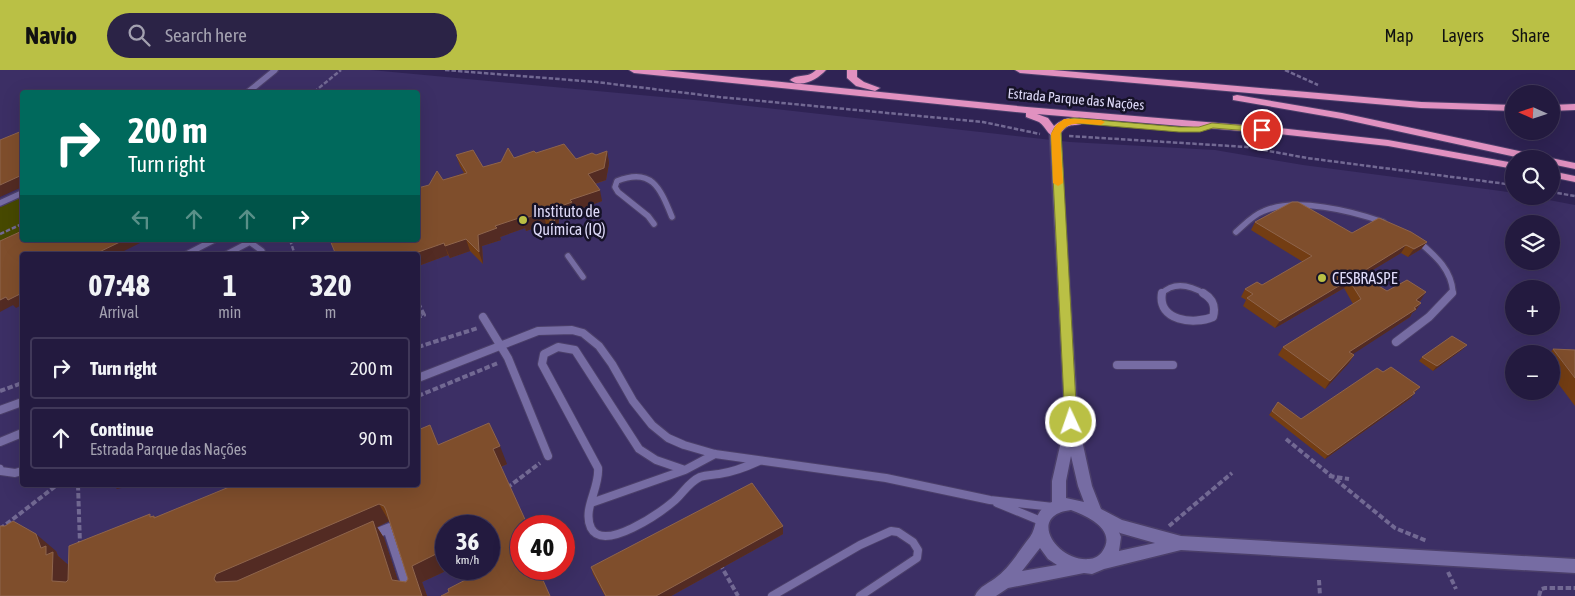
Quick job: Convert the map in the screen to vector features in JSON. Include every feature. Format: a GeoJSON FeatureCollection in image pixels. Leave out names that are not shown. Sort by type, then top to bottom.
{"type":"FeatureCollection","features":[{"type":"Feature","properties":{"kind":"highway","name":"Estrada Parque das Nações"},"geometry":{"type":"LineString","coordinates":[[634,70],[1074,115],[1388,143],[1505,164]]}},
{"type":"Feature","properties":{"kind":"highway"},"geometry":{"type":"LineString","coordinates":[[689,75],[733,75],[802,81],[813,78],[821,70]]}},
{"type":"Feature","properties":{"kind":"highway"},"geometry":{"type":"LineString","coordinates":[[852,70],[852,78],[860,84],[898,97],[924,105],[1037,117],[1044,120],[1055,135],[1062,124],[1074,120],[1179,130],[1200,129],[1212,126]]}},
{"type":"Feature","properties":{"kind":"highway","name":"Estrada Parque das Nações"},"geometry":{"type":"LineString","coordinates":[[1020,70],[1421,106],[1505,108]]}},
{"type":"Feature","properties":{"kind":"highway"},"geometry":{"type":"LineString","coordinates":[[1098,77],[1333,115],[1505,151]]}},
{"type":"Feature","properties":{"kind":"highway"},"geometry":{"type":"LineString","coordinates":[[1560,108],[1575,107]]}},
{"type":"Feature","properties":{"kind":"highway"},"geometry":{"type":"LineString","coordinates":[[1560,163],[1575,166]]}},
{"type":"Feature","properties":{"kind":"highway"},"geometry":{"type":"LineString","coordinates":[[1560,176],[1575,179]]}},
{"type":"Feature","properties":{"kind":"street"},"geometry":{"type":"LineString","coordinates":[[1055,135],[1071,422],[1085,486],[1100,515],[1109,526],[1114,542],[1114,549],[1105,562]]}},
{"type":"Feature","properties":{"kind":"street"},"geometry":{"type":"LineString","coordinates":[[1056,506],[1071,422]]}},
{"type":"Feature","properties":{"kind":"street"},"geometry":{"type":"LineString","coordinates":[[983,596],[1005,581],[1041,528],[1046,513],[1056,506],[1077,505],[1120,526],[1181,543],[1575,566]]}},
{"type":"Feature","properties":{"kind":"street"},"geometry":{"type":"LineString","coordinates":[[353,544],[389,528],[411,596]]}},
{"type":"Feature","properties":{"kind":"street"},"geometry":{"type":"LineString","coordinates":[[1041,528],[1049,550],[1065,562],[1084,568]]}},
{"type":"Feature","properties":{"kind":"street"},"geometry":{"type":"LineString","coordinates":[[1005,581],[1096,566],[1105,562],[1181,543]]}},
{"type":"Feature","properties":{"kind":"lane"},"geometry":{"type":"LineString","coordinates":[[250,90],[275,70]]}},
{"type":"Feature","properties":{"kind":"lane"},"geometry":{"type":"LineString","coordinates":[[654,224],[648,216],[625,200],[618,192],[615,188],[617,181],[632,174],[645,176],[661,192],[672,217]]}},
{"type":"Feature","properties":{"kind":"lane"},"geometry":{"type":"LineString","coordinates":[[0,203],[20,194]]}},
{"type":"Feature","properties":{"kind":"lane"},"geometry":{"type":"LineString","coordinates":[[1236,232],[1252,217],[1266,210],[1282,206],[1308,207],[1355,214],[1389,224]]}},
{"type":"Feature","properties":{"kind":"lane"},"geometry":{"type":"LineString","coordinates":[[1396,342],[1429,317],[1453,292],[1454,282],[1445,267],[1432,253],[1410,236]]}},
{"type":"Feature","properties":{"kind":"lane"},"geometry":{"type":"LineString","coordinates":[[191,252],[210,242]]}},
{"type":"Feature","properties":{"kind":"lane"},"geometry":{"type":"LineString","coordinates":[[230,252],[247,242]]}},
{"type":"Feature","properties":{"kind":"lane"},"geometry":{"type":"LineString","coordinates":[[250,242],[262,252]]}},
{"type":"Feature","properties":{"kind":"lane"},"geometry":{"type":"LineString","coordinates":[[568,256],[583,277]]}},
{"type":"Feature","properties":{"kind":"lane"},"geometry":{"type":"LineString","coordinates":[[1180,285],[1189,286],[1206,294],[1216,306],[1216,312],[1208,320],[1190,322],[1173,316],[1161,304],[1161,293],[1165,288],[1180,285]]}},
{"type":"Feature","properties":{"kind":"lane"},"geometry":{"type":"LineString","coordinates":[[483,317],[508,358],[548,456]]}},
{"type":"Feature","properties":{"kind":"lane"},"geometry":{"type":"LineString","coordinates":[[420,377],[538,331],[555,328],[583,333],[594,340],[634,402],[656,429],[689,447],[715,454],[886,478],[990,500],[1056,506]]}},
{"type":"Feature","properties":{"kind":"lane"},"geometry":{"type":"LineString","coordinates":[[685,470],[656,460],[639,449],[576,350],[565,346],[552,348],[543,355],[541,358],[542,364],[600,474],[598,487],[588,512],[591,529],[599,536],[610,537],[655,514],[677,498],[697,479],[736,470],[760,460]]}},
{"type":"Feature","properties":{"kind":"lane"},"geometry":{"type":"LineString","coordinates":[[1117,365],[1173,365]]}},
{"type":"Feature","properties":{"kind":"lane"},"geometry":{"type":"LineString","coordinates":[[0,410],[20,403]]}},
{"type":"Feature","properties":{"kind":"lane"},"geometry":{"type":"LineString","coordinates":[[0,442],[20,434]]}},
{"type":"Feature","properties":{"kind":"lane"},"geometry":{"type":"LineString","coordinates":[[590,503],[685,470],[715,454]]}},
{"type":"Feature","properties":{"kind":"lane"},"geometry":{"type":"LineString","coordinates":[[0,468],[1,471],[20,471]]}},
{"type":"Feature","properties":{"kind":"lane"},"geometry":{"type":"LineString","coordinates":[[990,500],[1041,528]]}},
{"type":"Feature","properties":{"kind":"lane"},"geometry":{"type":"LineString","coordinates":[[772,596],[860,545],[891,531],[898,532],[913,542],[918,550],[917,558],[860,596]]}},
{"type":"Feature","properties":{"kind":"path"},"geometry":{"type":"LineString","coordinates":[[316,90],[340,70]]}},
{"type":"Feature","properties":{"kind":"path"},"geometry":{"type":"LineString","coordinates":[[445,70],[596,82],[719,97],[984,122],[1055,135],[1247,147],[1307,158],[1505,185]]}},
{"type":"Feature","properties":{"kind":"path"},"geometry":{"type":"LineString","coordinates":[[1560,194],[1575,196]]}},
{"type":"Feature","properties":{"kind":"path"},"geometry":{"type":"LineString","coordinates":[[0,234],[20,225]]}},
{"type":"Feature","properties":{"kind":"path"},"geometry":{"type":"LineString","coordinates":[[420,307],[424,315],[420,316]]}},
{"type":"Feature","properties":{"kind":"path"},"geometry":{"type":"LineString","coordinates":[[420,347],[488,325]]}},
{"type":"Feature","properties":{"kind":"path"},"geometry":{"type":"LineString","coordinates":[[420,395],[508,358]]}},
{"type":"Feature","properties":{"kind":"path"},"geometry":{"type":"LineString","coordinates":[[0,391],[20,384]]}},
{"type":"Feature","properties":{"kind":"path"},"geometry":{"type":"LineString","coordinates":[[1286,439],[1395,528],[1434,545],[1456,589]]}},
{"type":"Feature","properties":{"kind":"path"},"geometry":{"type":"LineString","coordinates":[[506,489],[548,456]]}},
{"type":"Feature","properties":{"kind":"path"},"geometry":{"type":"LineString","coordinates":[[1158,537],[1232,473]]}},
{"type":"Feature","properties":{"kind":"path"},"geometry":{"type":"LineString","coordinates":[[1329,476],[1349,479]]}},
{"type":"Feature","properties":{"kind":"path"},"geometry":{"type":"LineString","coordinates":[[0,529],[54,487]]}},
{"type":"Feature","properties":{"kind":"path"},"geometry":{"type":"LineString","coordinates":[[78,487],[80,546]]}},
{"type":"Feature","properties":{"kind":"path"},"geometry":{"type":"LineString","coordinates":[[717,560],[738,596]]}},
{"type":"Feature","properties":{"kind":"path"},"geometry":{"type":"LineString","coordinates":[[1319,580],[1320,596]]}},
{"type":"Feature","properties":{"kind":"path"},"geometry":{"type":"LineString","coordinates":[[1539,596],[1541,590],[1545,588],[1575,588]]}},
{"type":"Feature","properties":{"kind":"shaded area"},"geometry":{"type":"Polygon","coordinates":[[[0,70],[371,70],[705,101],[1070,142],[1215,150],[1303,165],[1505,192],[1505,205],[1560,205],[1560,202],[1575,205],[1575,596],[0,596],[0,70]]]}},
{"type":"Feature","properties":{"kind":"shaded area"},"geometry":{"type":"Polygon","coordinates":[[[20,196],[20,238],[0,247],[0,205],[20,196]]]}},
{"type":"Feature","properties":{"kind":"building"},"geometry":{"type":"Polygon","coordinates":[[[20,132],[20,176],[0,185],[0,140],[20,132]]]}},
{"type":"Feature","properties":{"kind":"building"},"geometry":{"type":"Polygon","coordinates":[[[564,144],[576,159],[592,153],[596,155],[607,151],[604,168],[588,174],[600,190],[570,200],[572,202],[556,208],[554,225],[543,212],[495,226],[497,228],[478,235],[479,252],[466,239],[445,246],[444,243],[418,252],[335,252],[331,242],[420,242],[420,187],[429,185],[437,171],[443,180],[467,173],[456,155],[473,150],[483,167],[501,162],[508,148],[514,158],[534,151],[536,153],[564,144]]]}},
{"type":"Feature","properties":{"kind":"building"},"geometry":{"type":"Polygon","coordinates":[[[1292,202],[1298,202],[1352,233],[1379,218],[1411,232],[1427,242],[1414,249],[1406,245],[1359,274],[1387,291],[1407,280],[1426,292],[1416,300],[1421,303],[1414,308],[1416,309],[1349,352],[1354,355],[1330,381],[1283,347],[1361,299],[1349,280],[1280,321],[1247,298],[1253,294],[1245,289],[1257,282],[1262,285],[1312,256],[1255,222],[1292,202]]]}},
{"type":"Feature","properties":{"kind":"building"},"geometry":{"type":"Polygon","coordinates":[[[20,232],[20,242],[120,242],[99,252],[20,252],[20,294],[8,300],[6,297],[0,300],[0,241],[20,232]]]}},
{"type":"Feature","properties":{"kind":"building"},"geometry":{"type":"Polygon","coordinates":[[[1452,336],[1467,345],[1437,366],[1422,357],[1452,336]]]}},
{"type":"Feature","properties":{"kind":"building"},"geometry":{"type":"Polygon","coordinates":[[[1560,349],[1575,350],[1575,378],[1560,358],[1560,349]]]}},
{"type":"Feature","properties":{"kind":"building"},"geometry":{"type":"Polygon","coordinates":[[[1391,367],[1420,387],[1413,392],[1415,393],[1328,455],[1272,411],[1278,402],[1301,419],[1377,368],[1383,372],[1391,367]]]}},
{"type":"Feature","properties":{"kind":"building"},"geometry":{"type":"Polygon","coordinates":[[[489,423],[500,446],[493,449],[523,515],[510,515],[510,580],[543,580],[550,596],[441,596],[449,592],[448,589],[465,580],[500,580],[500,515],[435,515],[435,554],[412,566],[422,596],[0,596],[0,526],[5,526],[13,521],[36,534],[41,548],[46,546],[46,555],[53,552],[52,581],[66,582],[68,580],[69,546],[150,514],[150,517],[154,516],[154,518],[229,487],[420,487],[420,429],[430,425],[438,445],[489,423]],[[379,504],[216,574],[214,579],[216,582],[237,581],[373,521],[392,580],[406,582],[408,579],[386,510],[384,506],[379,504]]]}},
{"type":"Feature","properties":{"kind":"building"},"geometry":{"type":"Polygon","coordinates":[[[752,483],[783,526],[656,596],[606,596],[591,567],[752,483]]]}},
{"type":"Feature","properties":{"kind":"slow traffic"},"geometry":{"type":"LineString","coordinates":[[1058,183],[1055,134],[1059,127],[1067,121],[1101,122]]}},
{"type":"Feature","properties":{"kind":"place","name":"Instituto de Química (IQ)"},"geometry":{"type":"Point","coordinates":[523,220]}},
{"type":"Feature","properties":{"kind":"place","name":"CESBRASPE"},"geometry":{"type":"Point","coordinates":[1322,278]}},
{"type":"Feature","properties":{"kind":"route"},"geometry":{"type":"LineString","coordinates":[[1071,422],[1055,136],[1057,130],[1067,121],[1074,120],[1179,130],[1200,129],[1212,126],[1262,130]]}}]}
